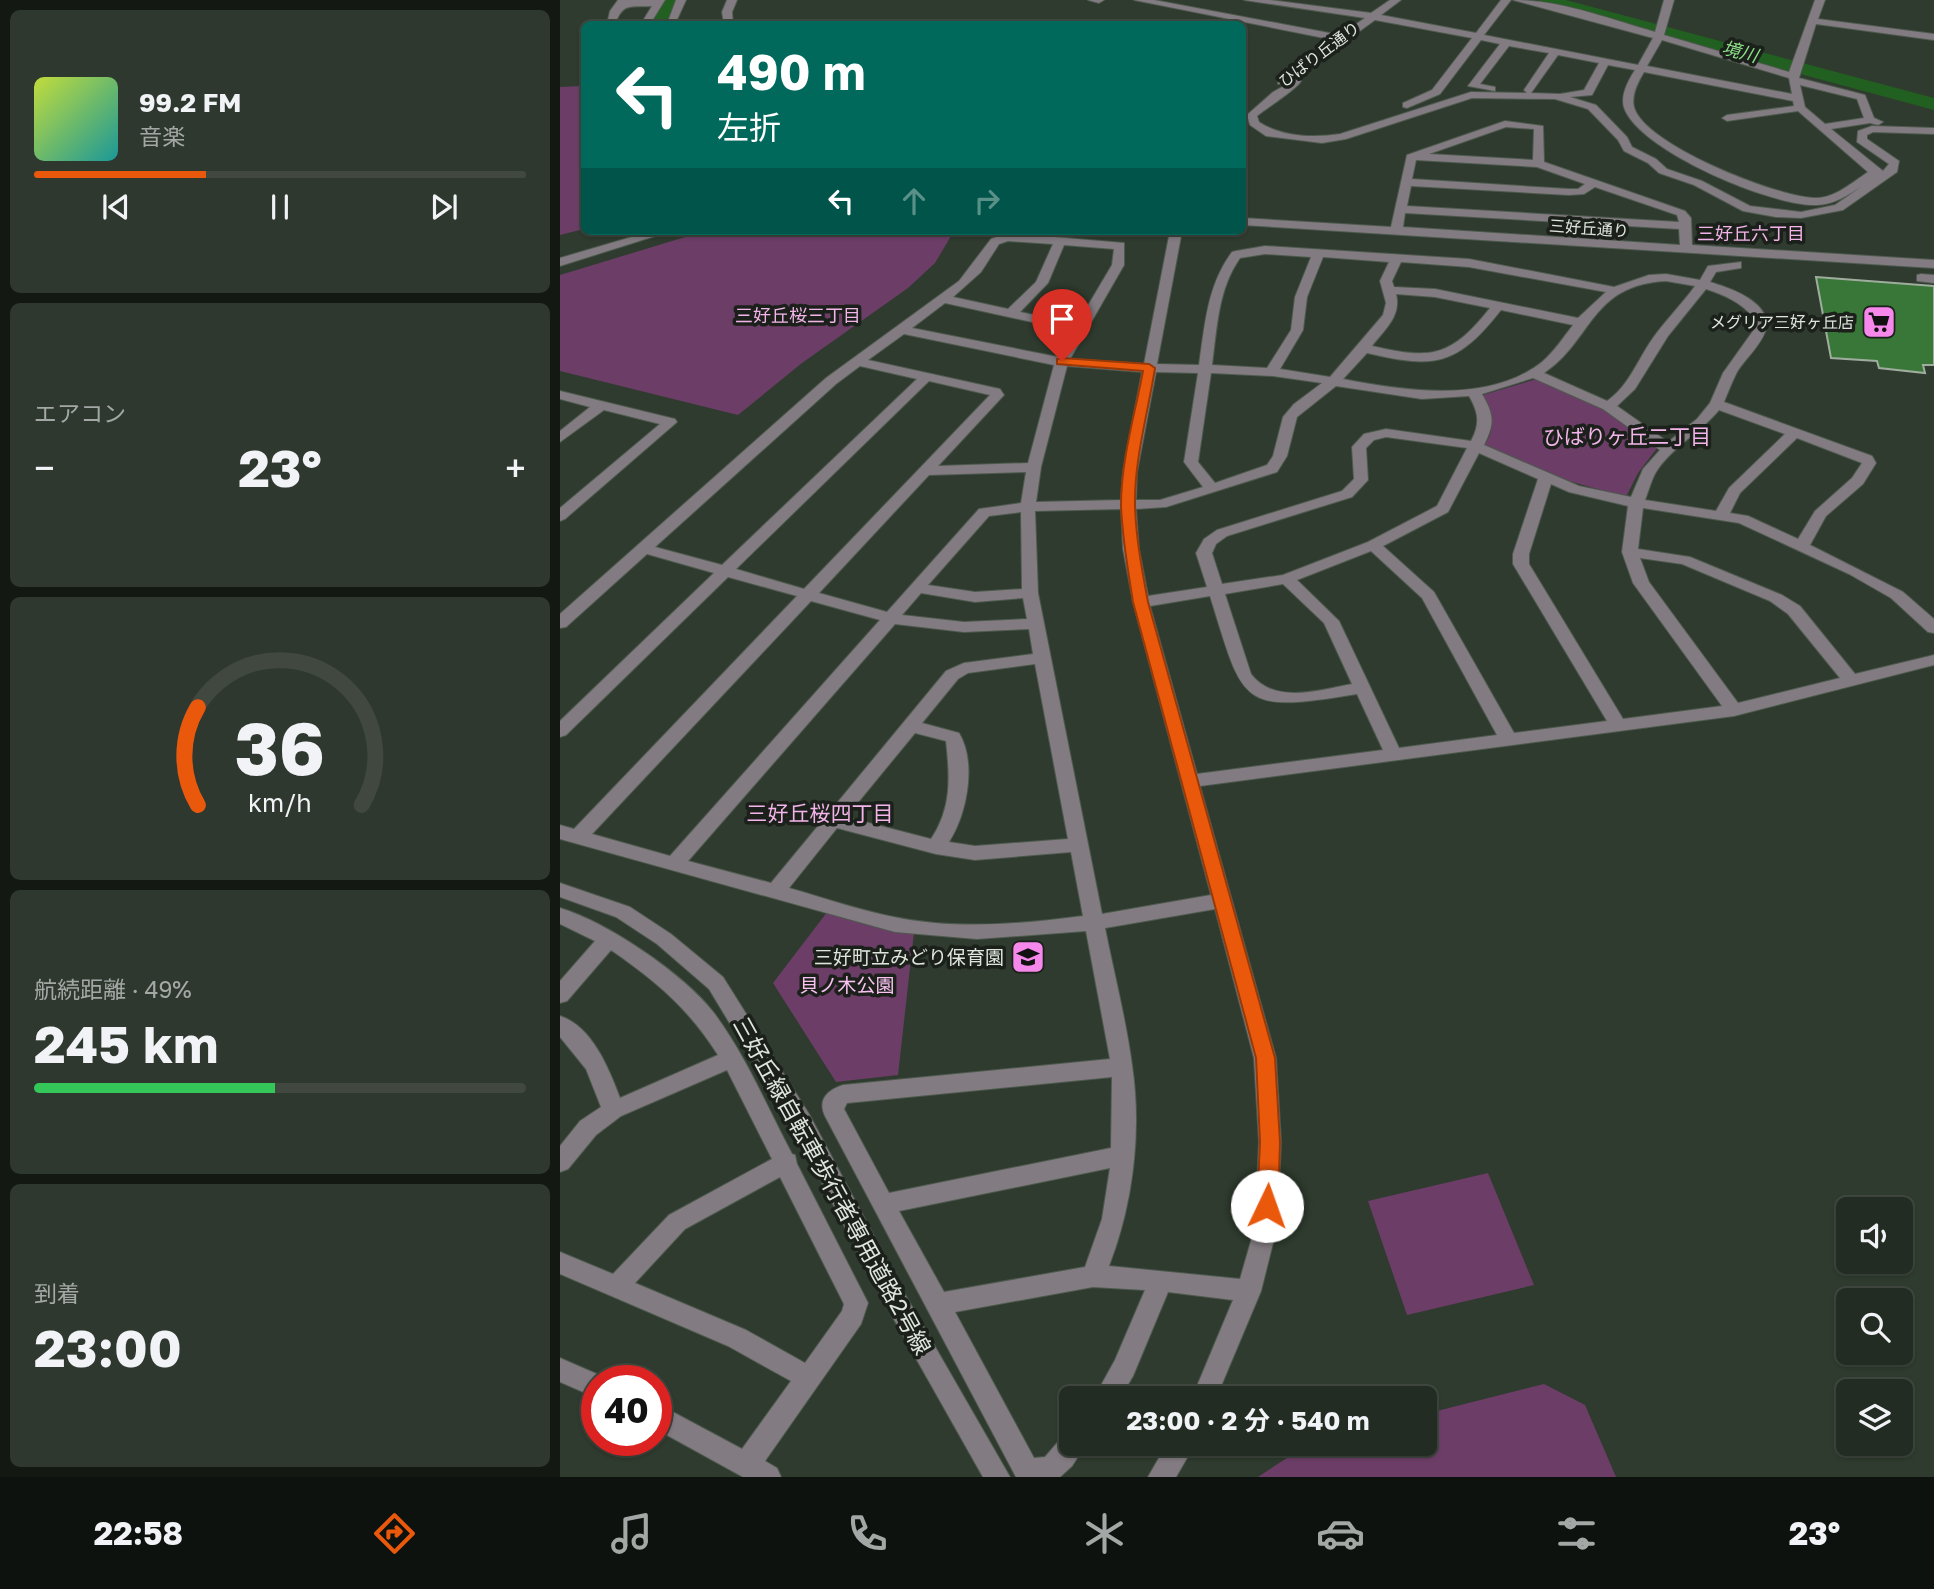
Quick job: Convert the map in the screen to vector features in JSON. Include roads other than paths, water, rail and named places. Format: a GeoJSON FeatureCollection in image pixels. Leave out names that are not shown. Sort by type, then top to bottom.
{"type":"FeatureCollection","features":[{"type":"Feature","properties":{"kind":"street"},"geometry":{"type":"LineString","coordinates":[[672,21],[681,1],[694,0]]}},
{"type":"Feature","properties":{"kind":"street"},"geometry":{"type":"LineString","coordinates":[[728,21],[727,12],[732,0]]}},
{"type":"Feature","properties":{"kind":"street"},"geometry":{"type":"LineString","coordinates":[[1093,0],[1099,0]]}},
{"type":"Feature","properties":{"kind":"street"},"geometry":{"type":"LineString","coordinates":[[1139,0],[1339,38]]}},
{"type":"Feature","properties":{"kind":"street"},"geometry":{"type":"LineString","coordinates":[[1249,0],[1371,16],[1798,103],[1879,174]]}},
{"type":"Feature","properties":{"kind":"street","name":"ひばり丘通り"},"geometry":{"type":"LineString","coordinates":[[1246,108],[1339,38],[1396,0]]}},
{"type":"Feature","properties":{"kind":"street"},"geometry":{"type":"LineString","coordinates":[[1349,131],[1436,92],[1506,0]]}},
{"type":"Feature","properties":{"kind":"street"},"geometry":{"type":"LineString","coordinates":[[1518,0],[1659,32],[1861,97],[1870,120]]}},
{"type":"Feature","properties":{"kind":"street"},"geometry":{"type":"LineString","coordinates":[[1668,0],[1659,32],[1635,68],[1629,91],[1629,106],[1637,124],[1694,163],[1778,195],[1805,201],[1830,199],[1879,174],[1893,170],[1895,163],[1861,140],[1862,133],[1872,129],[1934,129]]}},
{"type":"Feature","properties":{"kind":"street"},"geometry":{"type":"LineString","coordinates":[[1798,103],[1793,77],[1820,0]]}},
{"type":"Feature","properties":{"kind":"street"},"geometry":{"type":"LineString","coordinates":[[612,21],[615,11],[622,3],[659,2]]}},
{"type":"Feature","properties":{"kind":"street"},"geometry":{"type":"LineString","coordinates":[[648,21],[659,2]]}},
{"type":"Feature","properties":{"kind":"street"},"geometry":{"type":"LineString","coordinates":[[1813,21],[1934,37]]}},
{"type":"Feature","properties":{"kind":"street"},"geometry":{"type":"LineString","coordinates":[[1507,42],[1473,86],[1483,89],[1580,95],[1588,93],[1605,62]]}},
{"type":"Feature","properties":{"kind":"street"},"geometry":{"type":"LineString","coordinates":[[1529,90],[1555,52]]}},
{"type":"Feature","properties":{"kind":"street"},"geometry":{"type":"LineString","coordinates":[[1293,79],[1296,81],[1294,86],[1277,94],[1252,115],[1254,122],[1270,134],[1302,139],[1334,139],[1471,95],[1556,96],[1592,107],[1623,139],[1628,149],[1652,161],[1663,171],[1698,183],[1752,210],[1801,215],[1839,208],[1879,174]]}},
{"type":"Feature","properties":{"kind":"street"},"geometry":{"type":"LineString","coordinates":[[1727,118],[1798,103]]}},
{"type":"Feature","properties":{"kind":"street"},"geometry":{"type":"LineString","coordinates":[[1824,127],[1870,120],[1934,129]]}},
{"type":"Feature","properties":{"kind":"street"},"geometry":{"type":"LineString","coordinates":[[1411,157],[1505,124],[1539,128],[1538,164]]}},
{"type":"Feature","properties":{"kind":"street"},"geometry":{"type":"LineString","coordinates":[[1411,157],[1538,164],[1681,212],[1685,218],[1686,250]]}},
{"type":"Feature","properties":{"kind":"street"},"geometry":{"type":"LineString","coordinates":[[1396,231],[1411,157]]}},
{"type":"Feature","properties":{"kind":"street"},"geometry":{"type":"LineString","coordinates":[[1405,182],[1569,192],[1580,192],[1593,184]]}},
{"type":"Feature","properties":{"kind":"street"},"geometry":{"type":"LineString","coordinates":[[1400,209],[1684,226]]}},
{"type":"Feature","properties":{"kind":"street","name":"三好丘通り"},"geometry":{"type":"LineString","coordinates":[[1246,221],[1934,264]]}},
{"type":"Feature","properties":{"kind":"street"},"geometry":{"type":"LineString","coordinates":[[560,262],[651,235]]}},
{"type":"Feature","properties":{"kind":"street"},"geometry":{"type":"LineString","coordinates":[[1175,235],[1134,441],[1128,505],[1141,602],[1265,1058],[1270,1142],[1266,1227],[1249,1292],[1209,1386]]}},
{"type":"Feature","properties":{"kind":"street"},"geometry":{"type":"LineString","coordinates":[[560,623],[855,361],[944,299],[977,269],[997,240],[1007,237],[1120,246],[1118,265],[1062,361],[1034,467],[1028,507],[1030,593],[1122,1067],[1121,1156],[1113,1219],[1093,1276]]}},
{"type":"Feature","properties":{"kind":"street"},"geometry":{"type":"LineString","coordinates":[[1011,314],[1042,283],[1060,241]]}},
{"type":"Feature","properties":{"kind":"street"},"geometry":{"type":"LineString","coordinates":[[1212,489],[1191,465],[1217,288],[1232,259],[1256,250],[1469,263],[1613,290]]}},
{"type":"Feature","properties":{"kind":"street"},"geometry":{"type":"LineString","coordinates":[[1271,372],[1297,330],[1301,297],[1318,254]]}},
{"type":"Feature","properties":{"kind":"street"},"geometry":{"type":"LineString","coordinates":[[674,864],[984,512],[1028,507],[1161,504],[1264,473],[1276,466],[1290,416],[1303,402],[1333,381],[1390,316],[1392,303],[1386,281],[1396,258]]}},
{"type":"Feature","properties":{"kind":"street"},"geometry":{"type":"LineString","coordinates":[[1608,407],[1627,391],[1658,340],[1704,285],[1712,269],[1737,265]]}},
{"type":"Feature","properties":{"kind":"street"},"geometry":{"type":"LineString","coordinates":[[900,329],[1017,355],[1062,361],[1149,368],[1271,372],[1403,394],[1473,391],[1533,373],[1554,358],[1613,290],[1629,282],[1651,278],[1682,279],[1746,302],[1755,310],[1762,325],[1730,373],[1716,404],[1702,422],[1668,449],[1650,469],[1636,503],[1630,552],[1641,583],[1734,710]]}},
{"type":"Feature","properties":{"kind":"street"},"geometry":{"type":"LineString","coordinates":[[1389,290],[1423,291],[1582,323]]}},
{"type":"Feature","properties":{"kind":"street"},"geometry":{"type":"LineString","coordinates":[[944,299],[1081,329]]}},
{"type":"Feature","properties":{"kind":"street"},"geometry":{"type":"LineString","coordinates":[[1363,348],[1399,356],[1449,352],[1469,341],[1498,306]]}},
{"type":"Feature","properties":{"kind":"street"},"geometry":{"type":"LineString","coordinates":[[855,361],[997,393],[809,593],[569,834],[895,925],[926,930],[994,933],[1093,922],[1221,901]]}},
{"type":"Feature","properties":{"kind":"street"},"geometry":{"type":"LineString","coordinates":[[1533,373],[1608,407],[1668,449]]}},
{"type":"Feature","properties":{"kind":"street"},"geometry":{"type":"LineString","coordinates":[[560,732],[926,377]]}},
{"type":"Feature","properties":{"kind":"street"},"geometry":{"type":"LineString","coordinates":[[1141,602],[1286,579],[1373,545],[1443,509],[1485,428],[1485,418],[1473,391]]}},
{"type":"Feature","properties":{"kind":"street"},"geometry":{"type":"LineString","coordinates":[[560,395],[670,422],[560,516]]}},
{"type":"Feature","properties":{"kind":"street"},"geometry":{"type":"LineString","coordinates":[[1716,404],[1796,431],[1870,463],[1858,481],[1820,514],[1802,546]]}},
{"type":"Feature","properties":{"kind":"street"},"geometry":{"type":"LineString","coordinates":[[560,438],[601,405]]}},
{"type":"Feature","properties":{"kind":"street"},"geometry":{"type":"LineString","coordinates":[[1722,514],[1734,491],[1796,431]]}},
{"type":"Feature","properties":{"kind":"street"},"geometry":{"type":"LineString","coordinates":[[1363,688],[1283,698],[1256,690],[1243,675],[1204,553],[1209,541],[1230,531],[1347,494],[1361,480],[1359,447],[1369,437],[1386,433],[1417,435],[1475,446],[1574,489],[1636,503],[1743,519],[1897,595],[1934,628]]}},
{"type":"Feature","properties":{"kind":"street"},"geometry":{"type":"LineString","coordinates":[[924,471],[1034,467]]}},
{"type":"Feature","properties":{"kind":"street"},"geometry":{"type":"LineString","coordinates":[[1546,478],[1521,554],[1521,564],[1618,725]]}},
{"type":"Feature","properties":{"kind":"street"},"geometry":{"type":"LineString","coordinates":[[1373,545],[1427,595],[1509,740]]}},
{"type":"Feature","properties":{"kind":"street"},"geometry":{"type":"LineString","coordinates":[[643,548],[891,618],[950,628],[1037,623]]}},
{"type":"Feature","properties":{"kind":"street"},"geometry":{"type":"LineString","coordinates":[[1630,552],[1695,563],[1787,604],[1852,680]]}},
{"type":"Feature","properties":{"kind":"street"},"geometry":{"type":"LineString","coordinates":[[1286,579],[1331,621],[1394,755]]}},
{"type":"Feature","properties":{"kind":"street"},"geometry":{"type":"LineString","coordinates":[[917,588],[975,597],[1030,593]]}},
{"type":"Feature","properties":{"kind":"street"},"geometry":{"type":"LineString","coordinates":[[777,890],[957,671],[1042,659]]}},
{"type":"Feature","properties":{"kind":"street"},"geometry":{"type":"LineString","coordinates":[[1191,781],[1734,710],[1934,660]]}},
{"type":"Feature","properties":{"kind":"street"},"geometry":{"type":"LineString","coordinates":[[912,726],[953,737],[955,741],[959,801],[952,823],[936,847]]}},
{"type":"Feature","properties":{"kind":"street"},"geometry":{"type":"LineString","coordinates":[[834,821],[936,847],[989,853],[1079,845]]}},
{"type":"Feature","properties":{"kind":"street","name":"三好丘緑自転車歩行者専用道路2号線"},"geometry":{"type":"LineString","coordinates":[[560,890],[623,912],[664,939],[716,983],[802,1121],[895,1299],[997,1477]]}},
{"type":"Feature","properties":{"kind":"street"},"geometry":{"type":"LineString","coordinates":[[560,915],[609,939],[654,969],[705,1017],[733,1059],[856,1303],[852,1316],[807,1377],[757,1470],[672,1424]]}},
{"type":"Feature","properties":{"kind":"street"},"geometry":{"type":"LineString","coordinates":[[560,995],[609,939]]}},
{"type":"Feature","properties":{"kind":"street"},"geometry":{"type":"LineString","coordinates":[[560,1024],[581,1042],[593,1058],[612,1110]]}},
{"type":"Feature","properties":{"kind":"street"},"geometry":{"type":"LineString","coordinates":[[560,1162],[588,1128],[612,1110],[733,1059]]}},
{"type":"Feature","properties":{"kind":"street"},"geometry":{"type":"LineString","coordinates":[[1064,1456],[1054,1468],[1040,1473],[1026,1469],[833,1110],[834,1099],[843,1094],[1122,1067]]}},
{"type":"Feature","properties":{"kind":"street"},"geometry":{"type":"LineString","coordinates":[[883,1204],[1121,1156]]}},
{"type":"Feature","properties":{"kind":"street"},"geometry":{"type":"LineString","coordinates":[[617,1286],[677,1222],[787,1162]]}},
{"type":"Feature","properties":{"kind":"street"},"geometry":{"type":"LineString","coordinates":[[560,1263],[737,1338],[807,1377]]}},
{"type":"Feature","properties":{"kind":"street"},"geometry":{"type":"LineString","coordinates":[[939,1304],[1093,1276],[1161,1280],[1249,1292]]}},
{"type":"Feature","properties":{"kind":"street"},"geometry":{"type":"LineString","coordinates":[[1113,1386],[1124,1368],[1161,1280]]}},
{"type":"Feature","properties":{"kind":"street"},"geometry":{"type":"LineString","coordinates":[[560,1370],[581,1380]]}},
{"type":"Feature","properties":{"kind":"street"},"geometry":{"type":"LineString","coordinates":[[1161,1477],[1174,1456]]}},
{"type":"Feature","properties":{"kind":"waterway"},"geometry":{"type":"LineString","coordinates":[[661,21],[670,0]]}},
{"type":"Feature","properties":{"kind":"waterway","name":"境川"},"geometry":{"type":"LineString","coordinates":[[1547,0],[1892,95],[1934,104]]}},
{"type":"Feature","properties":{"kind":"place","name":"メグリア三好ヶ丘店"},"geometry":{"type":"Point","coordinates":[1879,322]}},
{"type":"Feature","properties":{"kind":"place","name":"三好町立みどり保育園"},"geometry":{"type":"Point","coordinates":[1028,957]}},
{"type":"Feature","properties":{"kind":"district","name":"三好丘六丁目"},"geometry":{"type":"Point","coordinates":[1751,234]}},
{"type":"Feature","properties":{"kind":"district","name":"三好丘桜三丁目"},"geometry":{"type":"Point","coordinates":[798,316]}},
{"type":"Feature","properties":{"kind":"district","name":"ひばりヶ丘二丁目"},"geometry":{"type":"Point","coordinates":[1627,437]}},
{"type":"Feature","properties":{"kind":"district","name":"三好丘桜四丁目"},"geometry":{"type":"Point","coordinates":[820,814]}},
{"type":"Feature","properties":{"kind":"park label","name":"貝ノ木公園"},"geometry":{"type":"Point","coordinates":[847,985]}}]}
